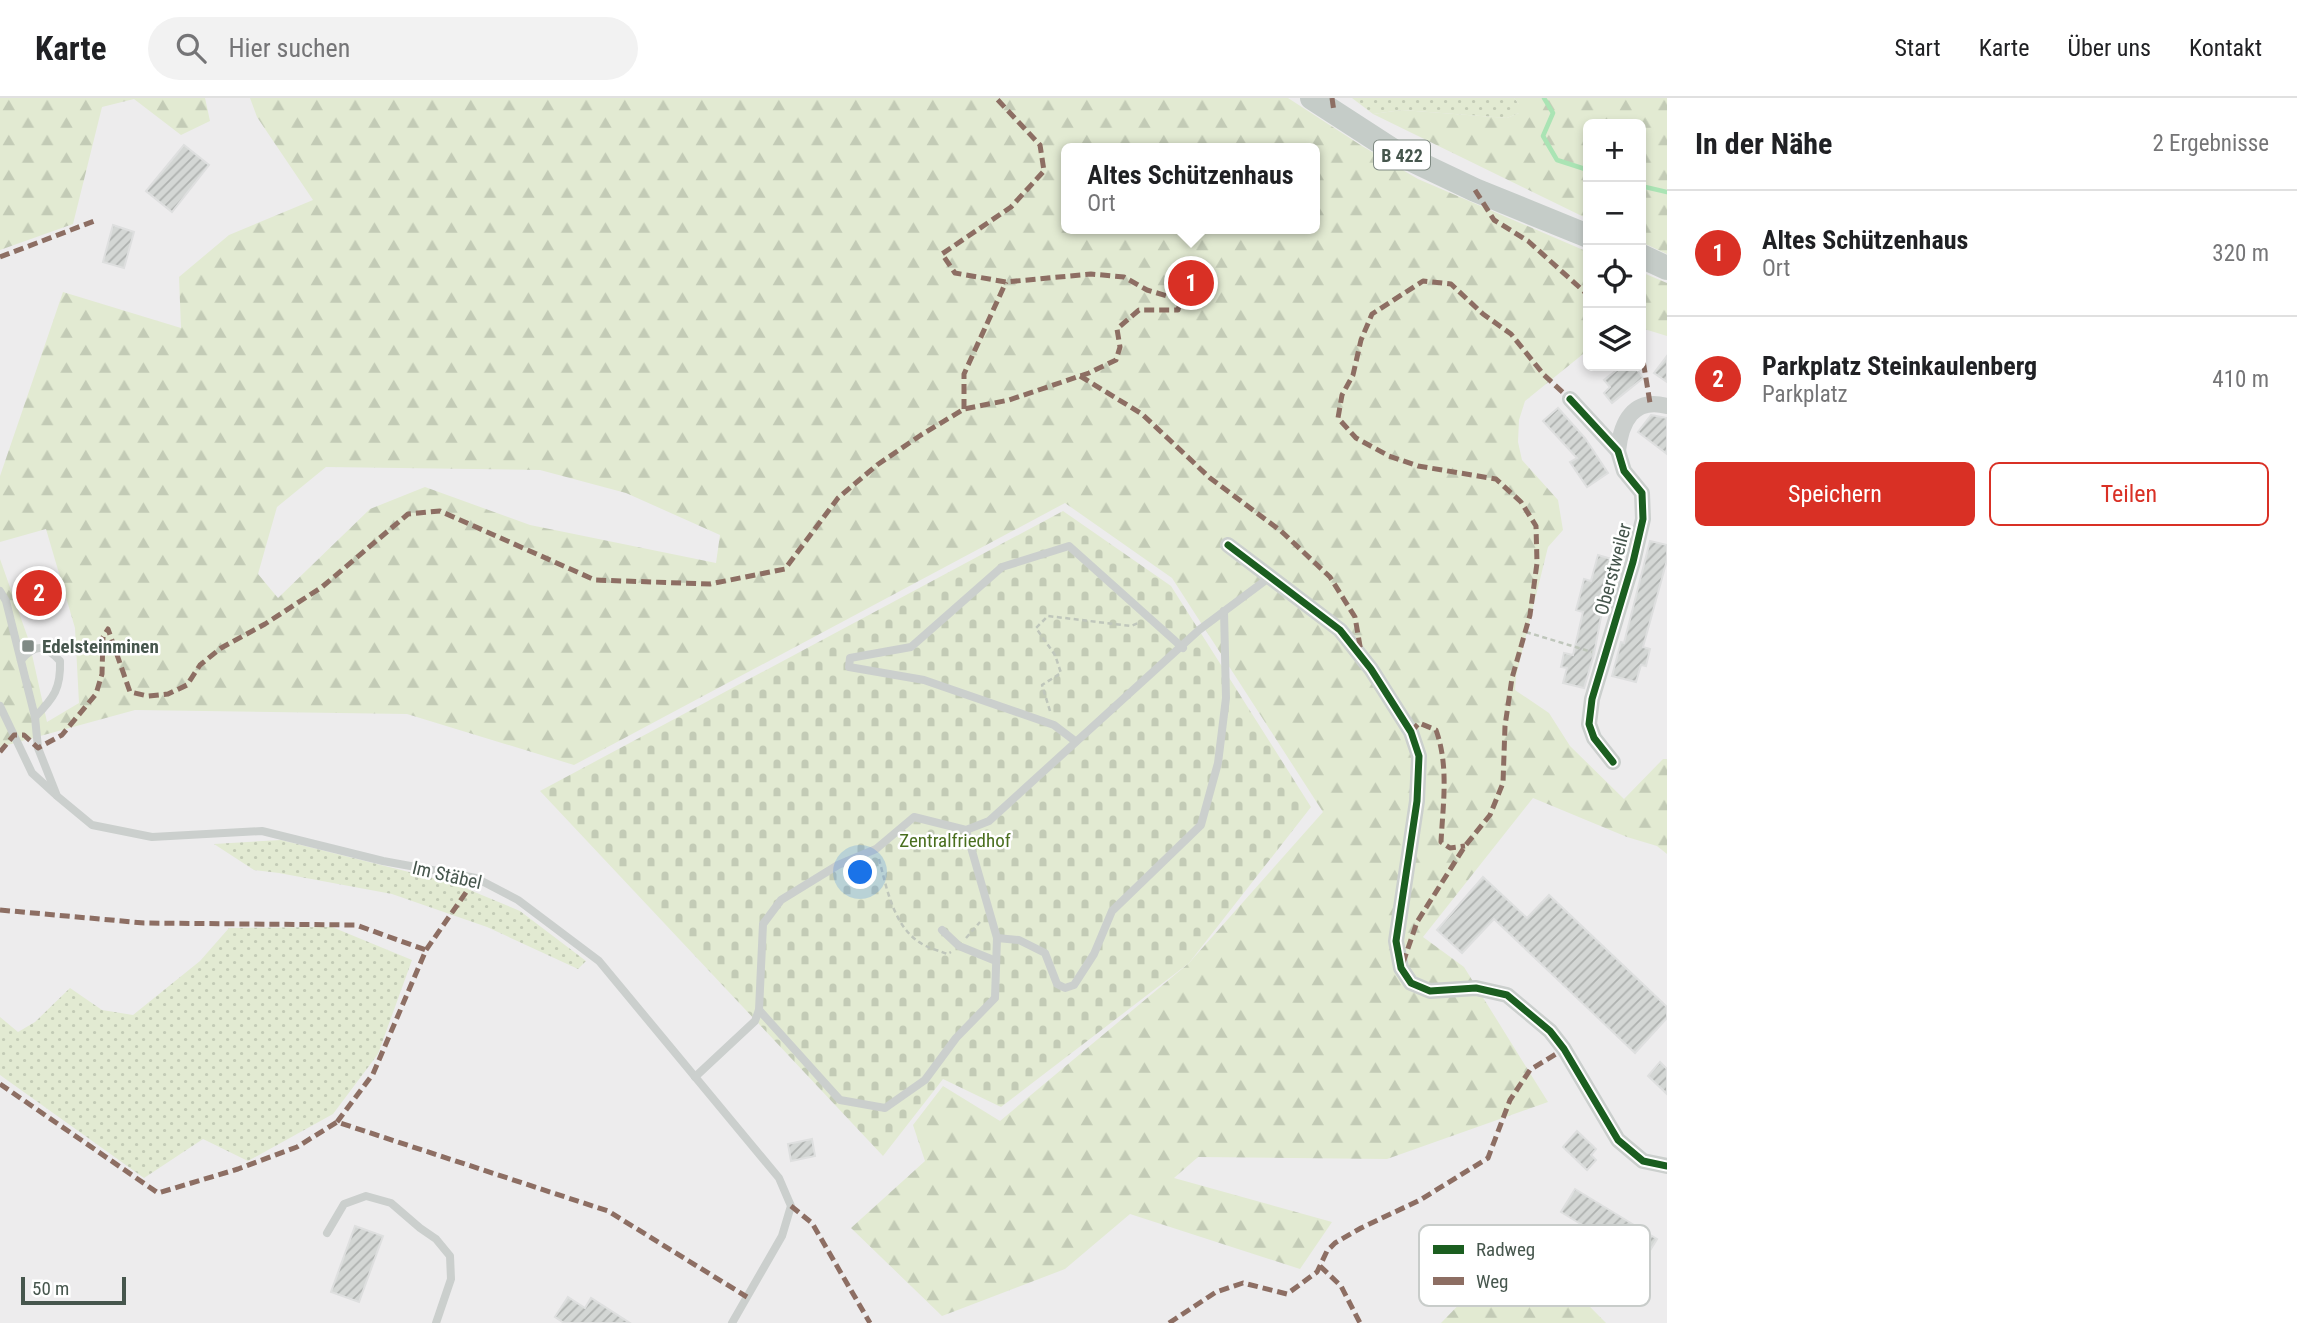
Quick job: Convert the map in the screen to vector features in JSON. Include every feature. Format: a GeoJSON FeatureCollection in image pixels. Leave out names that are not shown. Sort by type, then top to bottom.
{"type":"FeatureCollection","features":[{"type":"Feature","properties":{"kind":"main road","name":"B 422"},"geometry":{"type":"LineString","coordinates":[[1312,98],[1397,153],[1475,190],[1583,234]]}},
{"type":"Feature","properties":{"kind":"main road"},"geometry":{"type":"LineString","coordinates":[[1646,258],[1667,268]]}},
{"type":"Feature","properties":{"kind":"street","name":"Oberstweiler"},"geometry":{"type":"LineString","coordinates":[[1570,399],[1618,451],[1624,471],[1642,493],[1643,519],[1633,562],[1592,699],[1589,724],[1594,737],[1613,762]]}},
{"type":"Feature","properties":{"kind":"street"},"geometry":{"type":"LineString","coordinates":[[1618,451],[1620,432],[1635,409],[1650,403],[1667,406]]}},
{"type":"Feature","properties":{"kind":"street"},"geometry":{"type":"LineString","coordinates":[[1228,545],[1340,630],[1371,669],[1411,732],[1419,756],[1417,790],[1396,941],[1401,968],[1411,983],[1430,991],[1476,988],[1507,995],[1550,1031],[1564,1049],[1618,1140],[1643,1161],[1667,1166]]}},
{"type":"Feature","properties":{"kind":"lane"},"geometry":{"type":"LineString","coordinates":[[1075,741],[1054,725],[924,680],[849,667],[850,658],[911,647],[1002,567],[1069,546],[1183,648]]}},
{"type":"Feature","properties":{"kind":"lane"},"geometry":{"type":"LineString","coordinates":[[695,1077],[755,1021],[759,1010],[763,924],[781,900],[838,866],[876,849],[914,817],[966,830],[989,821],[1199,631],[1270,577]]}},
{"type":"Feature","properties":{"kind":"lane","name":"Im Stäbel"},"geometry":{"type":"LineString","coordinates":[[0,591],[6,601],[35,717],[38,748],[57,796],[92,825],[152,837],[262,831],[383,861],[476,878],[518,900],[599,961],[779,1178],[791,1206],[782,1236],[732,1323]]}},
{"type":"Feature","properties":{"kind":"lane"},"geometry":{"type":"LineString","coordinates":[[997,938],[1019,940],[1045,953],[1057,984],[1065,988],[1074,985],[1094,954],[1112,911],[1200,825],[1218,763],[1226,698],[1224,611]]}},
{"type":"Feature","properties":{"kind":"lane"},"geometry":{"type":"LineString","coordinates":[[21,660],[29,651],[39,648],[49,650],[60,661],[61,681],[50,701],[35,717]]}},
{"type":"Feature","properties":{"kind":"lane"},"geometry":{"type":"LineString","coordinates":[[0,706],[32,773],[57,796]]}},
{"type":"Feature","properties":{"kind":"lane"},"geometry":{"type":"LineString","coordinates":[[759,1010],[841,1100],[885,1108],[925,1080],[956,1038],[995,998],[997,938],[966,830]]}},
{"type":"Feature","properties":{"kind":"lane"},"geometry":{"type":"LineString","coordinates":[[942,930],[959,946],[996,961]]}},
{"type":"Feature","properties":{"kind":"lane"},"geometry":{"type":"LineString","coordinates":[[327,1233],[344,1204],[366,1196],[391,1203],[436,1238],[450,1256],[451,1279],[436,1323]]}},
{"type":"Feature","properties":{"kind":"path"},"geometry":{"type":"LineString","coordinates":[[1054,725],[1042,685],[1061,673],[1055,655],[1036,628],[1048,616],[1131,626],[1151,619]]}},
{"type":"Feature","properties":{"kind":"path"},"geometry":{"type":"LineString","coordinates":[[1526,632],[1605,656]]}},
{"type":"Feature","properties":{"kind":"path"},"geometry":{"type":"LineString","coordinates":[[876,849],[891,903],[911,935],[924,946],[947,954],[959,946],[990,911]]}},
{"type":"Feature","properties":{"kind":"green space"},"geometry":{"type":"Polygon","coordinates":[[[0,98],[205,98],[210,121],[181,135],[134,99],[102,107],[73,224],[0,250],[0,98]]]}},
{"type":"Feature","properties":{"kind":"green space"},"geometry":{"type":"Polygon","coordinates":[[[250,98],[1288,98],[1418,179],[1583,250],[1583,354],[1525,401],[1519,420],[1518,442],[1522,460],[1558,500],[1563,530],[1548,547],[1516,676],[1515,690],[1549,713],[1570,746],[1624,799],[1663,759],[1667,759],[1667,854],[1657,846],[1627,837],[1533,798],[1423,937],[1464,967],[1548,1102],[1387,1159],[1198,1157],[1174,1178],[1332,1222],[1300,1269],[1130,1214],[1065,1269],[942,1316],[851,1228],[925,1161],[913,1125],[943,1086],[1000,1121],[1189,963],[1323,812],[1172,578],[1065,503],[574,765],[407,714],[135,710],[0,747],[0,559],[29,641],[47,722],[79,703],[75,628],[46,529],[0,542],[0,476],[63,292],[181,328],[179,277],[229,235],[313,200],[257,117],[250,98]],[[326,467],[277,507],[258,574],[278,598],[370,509],[425,487],[530,525],[716,563],[720,535],[626,493],[540,470],[326,467]]]}},
{"type":"Feature","properties":{"kind":"green space"},"geometry":{"type":"Polygon","coordinates":[[[1352,98],[1514,98],[1519,104],[1519,113],[1507,118],[1402,110],[1373,114],[1352,98]]]}},
{"type":"Feature","properties":{"kind":"green space"},"geometry":{"type":"Polygon","coordinates":[[[1514,98],[1667,98],[1667,254],[1646,244],[1646,119],[1583,119],[1583,217],[1373,114],[1402,110],[1507,118],[1519,113],[1519,104],[1514,98]]]}},
{"type":"Feature","properties":{"kind":"green space"},"geometry":{"type":"Polygon","coordinates":[[[1646,274],[1667,283],[1667,336],[1646,330],[1646,274]]]}},
{"type":"Feature","properties":{"kind":"green space","name":"Zentralfriedhof"},"geometry":{"type":"Polygon","coordinates":[[[1063,511],[1171,586],[1311,807],[1189,963],[1001,1107],[943,1079],[883,1156],[540,791],[1063,511]]]}},
{"type":"Feature","properties":{"kind":"green space"},"geometry":{"type":"Polygon","coordinates":[[[281,840],[453,883],[520,911],[586,961],[578,969],[487,927],[392,894],[254,870],[214,844],[281,840]]]}},
{"type":"Feature","properties":{"kind":"green space"},"geometry":{"type":"Polygon","coordinates":[[[332,927],[412,960],[378,1054],[333,1114],[248,1161],[203,1139],[144,1178],[0,1075],[0,1017],[18,1032],[35,1022],[70,988],[102,1010],[133,1015],[200,961],[229,928],[332,927]]]}},
{"type":"Feature","properties":{"kind":"green space"},"geometry":{"type":"Polygon","coordinates":[[[1458,1306],[1589,1306],[1606,1323],[1441,1323],[1458,1306]]]}},
{"type":"Feature","properties":{"kind":"building"},"geometry":{"type":"Polygon","coordinates":[[[184,145],[209,165],[172,212],[146,191],[184,145]]]}},
{"type":"Feature","properties":{"kind":"building"},"geometry":{"type":"Polygon","coordinates":[[[113,225],[134,232],[124,268],[103,262],[113,225]]]}},
{"type":"Feature","properties":{"kind":"building"},"geometry":{"type":"Polygon","coordinates":[[[1179,267],[1210,276],[1203,298],[1172,289],[1179,267]]]}},
{"type":"Feature","properties":{"kind":"building"},"geometry":{"type":"Polygon","coordinates":[[[1667,356],[1667,382],[1654,373],[1667,356]]]}},
{"type":"Feature","properties":{"kind":"building"},"geometry":{"type":"Polygon","coordinates":[[[1616,371],[1638,371],[1643,378],[1612,403],[1604,393],[1610,387],[1604,380],[1616,371]]]}},
{"type":"Feature","properties":{"kind":"building"},"geometry":{"type":"Polygon","coordinates":[[[1558,408],[1585,438],[1608,473],[1587,487],[1570,462],[1577,458],[1543,421],[1558,408]]]}},
{"type":"Feature","properties":{"kind":"building"},"geometry":{"type":"Polygon","coordinates":[[[1651,415],[1667,418],[1667,454],[1638,432],[1651,415]]]}},
{"type":"Feature","properties":{"kind":"building"},"geometry":{"type":"Polygon","coordinates":[[[1650,541],[1667,545],[1667,560],[1643,647],[1650,649],[1646,666],[1641,665],[1636,682],[1612,676],[1621,642],[1624,643],[1650,541]]]}},
{"type":"Feature","properties":{"kind":"building"},"geometry":{"type":"Polygon","coordinates":[[[1598,555],[1618,561],[1613,577],[1607,576],[1594,654],[1584,688],[1563,683],[1567,668],[1561,667],[1564,653],[1573,655],[1583,612],[1576,610],[1584,579],[1591,581],[1598,555]]]}},
{"type":"Feature","properties":{"kind":"building"},"geometry":{"type":"Polygon","coordinates":[[[1483,877],[1527,918],[1549,895],[1667,1007],[1667,1018],[1635,1053],[1494,919],[1462,953],[1437,930],[1483,877]]]}},
{"type":"Feature","properties":{"kind":"building"},"geometry":{"type":"Polygon","coordinates":[[[1660,1062],[1667,1069],[1667,1094],[1648,1076],[1660,1062]]]}},
{"type":"Feature","properties":{"kind":"building"},"geometry":{"type":"Polygon","coordinates":[[[1577,1131],[1596,1149],[1591,1155],[1596,1160],[1587,1170],[1563,1147],[1577,1131]]]}},
{"type":"Feature","properties":{"kind":"building"},"geometry":{"type":"Polygon","coordinates":[[[812,1139],[815,1156],[791,1161],[788,1144],[812,1139]]]}},
{"type":"Feature","properties":{"kind":"building"},"geometry":{"type":"Polygon","coordinates":[[[1575,1189],[1634,1225],[1582,1225],[1561,1212],[1575,1189]]]}},
{"type":"Feature","properties":{"kind":"building"},"geometry":{"type":"Polygon","coordinates":[[[355,1226],[383,1236],[359,1302],[331,1292],[355,1226]]]}},
{"type":"Feature","properties":{"kind":"building"},"geometry":{"type":"Polygon","coordinates":[[[1650,1235],[1657,1239],[1650,1250],[1650,1235]]]}},
{"type":"Feature","properties":{"kind":"building"},"geometry":{"type":"Polygon","coordinates":[[[568,1297],[585,1308],[591,1298],[630,1323],[564,1323],[555,1317],[568,1297]]]}},
{"type":"Feature","properties":{"kind":"waterway"},"geometry":{"type":"LineString","coordinates":[[1544,98],[1553,113],[1543,136],[1557,160],[1583,168]]}},
{"type":"Feature","properties":{"kind":"waterway"},"geometry":{"type":"LineString","coordinates":[[1646,187],[1667,192]]}},
{"type":"Feature","properties":{"kind":"marked path"},"geometry":{"type":"LineString","coordinates":[[0,752],[14,735],[24,735],[38,748],[62,735],[96,694],[102,674],[103,637],[108,629],[130,692],[148,696],[168,694],[187,685],[200,665],[221,648],[265,624],[322,587],[408,514],[440,511],[595,580],[710,584],[785,569],[838,498],[877,465],[921,435],[964,409],[1009,400],[1089,373],[1116,360],[1120,347],[1117,329],[1139,310],[1178,310],[1181,300],[1147,290],[1124,277],[1091,274],[1006,282],[955,273],[942,254],[1011,207],[1044,171],[1040,145],[996,98]]}},
{"type":"Feature","properties":{"kind":"marked path"},"geometry":{"type":"LineString","coordinates":[[1332,98],[1334,112]]}},
{"type":"Feature","properties":{"kind":"marked path"},"geometry":{"type":"LineString","coordinates":[[1475,190],[1494,220],[1528,241],[1583,290]]}},
{"type":"Feature","properties":{"kind":"marked path"},"geometry":{"type":"LineString","coordinates":[[0,257],[97,220]]}},
{"type":"Feature","properties":{"kind":"marked path"},"geometry":{"type":"LineString","coordinates":[[1403,963],[1417,922],[1465,846],[1490,815],[1503,783],[1505,726],[1512,678],[1530,615],[1537,563],[1536,526],[1521,502],[1496,479],[1418,466],[1389,456],[1356,438],[1338,418],[1342,395],[1353,375],[1361,340],[1372,314],[1423,281],[1451,284],[1483,314],[1511,334],[1544,375],[1570,399]]}},
{"type":"Feature","properties":{"kind":"marked path"},"geometry":{"type":"LineString","coordinates":[[964,409],[964,374],[1006,282]]}},
{"type":"Feature","properties":{"kind":"marked path"},"geometry":{"type":"LineString","coordinates":[[1645,371],[1650,403]]}},
{"type":"Feature","properties":{"kind":"marked path"},"geometry":{"type":"LineString","coordinates":[[1080,376],[1142,414],[1210,478],[1281,531],[1330,577],[1355,617],[1361,652]]}},
{"type":"Feature","properties":{"kind":"marked path"},"geometry":{"type":"LineString","coordinates":[[1411,732],[1419,723],[1436,730],[1444,771],[1441,842],[1450,848],[1465,846]]}},
{"type":"Feature","properties":{"kind":"marked path"},"geometry":{"type":"LineString","coordinates":[[337,1122],[373,1074],[426,950],[476,878]]}},
{"type":"Feature","properties":{"kind":"marked path"},"geometry":{"type":"LineString","coordinates":[[0,910],[144,923],[356,925],[426,950]]}},
{"type":"Feature","properties":{"kind":"marked path"},"geometry":{"type":"LineString","coordinates":[[1169,1323],[1216,1292],[1243,1283],[1287,1294],[1317,1272],[1327,1251],[1335,1243],[1420,1200],[1488,1158],[1510,1100],[1530,1070],[1564,1049]]}},
{"type":"Feature","properties":{"kind":"marked path"},"geometry":{"type":"LineString","coordinates":[[0,1084],[158,1193],[238,1169],[297,1147],[337,1122],[608,1211],[747,1297]]}},
{"type":"Feature","properties":{"kind":"marked path"},"geometry":{"type":"LineString","coordinates":[[791,1206],[812,1223],[870,1323]]}},
{"type":"Feature","properties":{"kind":"marked path"},"geometry":{"type":"LineString","coordinates":[[1320,1266],[1341,1286],[1360,1323]]}},
{"type":"Feature","properties":{"kind":"cycle path"},"geometry":{"type":"LineString","coordinates":[[1570,399],[1618,451],[1624,471],[1642,493],[1643,519],[1633,562],[1592,699],[1589,724],[1594,738],[1613,762]]}},
{"type":"Feature","properties":{"kind":"cycle path"},"geometry":{"type":"LineString","coordinates":[[1228,545],[1340,630],[1371,669],[1411,732],[1419,756],[1417,801],[1396,941],[1401,968],[1411,983],[1430,991],[1476,988],[1507,995],[1550,1031],[1564,1049],[1618,1140],[1643,1161],[1667,1166]]}},
{"type":"Feature","properties":{"kind":"place","name":"Altes Schützenhaus"},"geometry":{"type":"Point","coordinates":[1191,283]}},
{"type":"Feature","properties":{"kind":"place","name":"Parkplatz Steinkaulenberg"},"geometry":{"type":"Point","coordinates":[39,593]}},
{"type":"Feature","properties":{"kind":"place","name":"Edelsteinminen"},"geometry":{"type":"Point","coordinates":[28,646]}}]}
